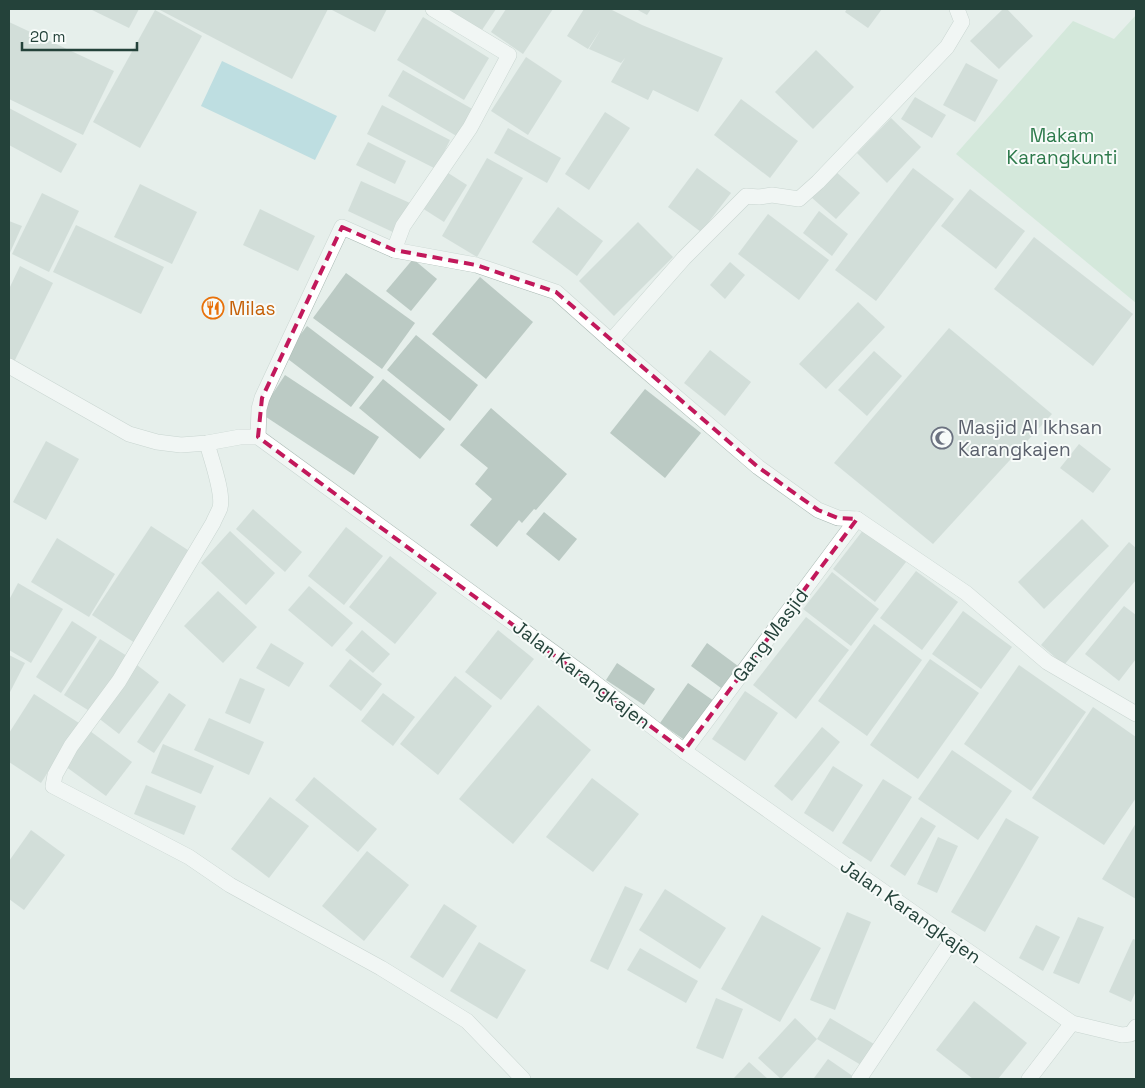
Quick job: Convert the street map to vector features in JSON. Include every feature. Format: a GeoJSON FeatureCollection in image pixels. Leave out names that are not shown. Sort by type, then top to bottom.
{"type":"FeatureCollection","features":[{"type":"Feature","properties":{"kind":"street"},"geometry":{"type":"LineString","coordinates":[[394,250],[403,226],[470,128],[509,55],[433,9]]}},
{"type":"Feature","properties":{"kind":"street"},"geometry":{"type":"LineString","coordinates":[[611,341],[684,258],[746,196],[772,195],[799,199],[818,182],[947,47],[962,22],[957,9]]}},
{"type":"Feature","properties":{"kind":"street"},"geometry":{"type":"LineString","coordinates":[[9,366],[129,434],[157,442],[181,445],[207,443],[240,437],[258,437],[259,409],[262,398],[342,227],[394,250],[476,264],[556,292],[758,467],[818,510],[838,518],[857,519],[966,592],[1047,662],[1136,714]]}},
{"type":"Feature","properties":{"kind":"street","name":"Jalan Karangkajen"},"geometry":{"type":"LineString","coordinates":[[258,437],[586,676],[684,751],[1072,1022],[1122,1035],[1131,1034],[1136,1027]]}},
{"type":"Feature","properties":{"kind":"street"},"geometry":{"type":"LineString","coordinates":[[207,443],[221,499],[220,508],[214,523],[119,681],[71,746],[55,775],[53,786],[189,857],[230,885],[380,968],[467,1021],[522,1079]]}},
{"type":"Feature","properties":{"kind":"street","name":"Gang Masjid"},"geometry":{"type":"LineString","coordinates":[[684,751],[857,519]]}},
{"type":"Feature","properties":{"kind":"street"},"geometry":{"type":"LineString","coordinates":[[859,1079],[952,940]]}},
{"type":"Feature","properties":{"kind":"street"},"geometry":{"type":"LineString","coordinates":[[1029,1079],[1072,1022]]}},
{"type":"Feature","properties":{"kind":"highlighted area"},"geometry":{"type":"Polygon","coordinates":[[[342,227],[394,250],[476,265],[556,292],[758,467],[818,510],[838,518],[857,519],[684,751],[258,437],[262,398],[342,227]]]}},
{"type":"Feature","properties":{"kind":"green space","name":"Makam Karangkunti"},"geometry":{"type":"Polygon","coordinates":[[[1136,15],[1136,303],[956,154],[1073,21],[1114,39],[1136,15]]]}},
{"type":"Feature","properties":{"kind":"water"},"geometry":{"type":"Polygon","coordinates":[[[222,61],[337,116],[315,160],[201,106],[222,61]]]}},
{"type":"Feature","properties":{"kind":"building"},"geometry":{"type":"Polygon","coordinates":[[[90,9],[139,9],[129,28],[90,9]]]}},
{"type":"Feature","properties":{"kind":"building"},"geometry":{"type":"Polygon","coordinates":[[[158,9],[328,9],[292,79],[158,9]]]}},
{"type":"Feature","properties":{"kind":"building"},"geometry":{"type":"Polygon","coordinates":[[[330,9],[387,9],[375,32],[330,9]]]}},
{"type":"Feature","properties":{"kind":"building"},"geometry":{"type":"Polygon","coordinates":[[[445,9],[496,9],[480,33],[445,9]]]}},
{"type":"Feature","properties":{"kind":"building"},"geometry":{"type":"Polygon","coordinates":[[[506,9],[553,9],[523,54],[491,32],[506,9]]]}},
{"type":"Feature","properties":{"kind":"building"},"geometry":{"type":"Polygon","coordinates":[[[584,9],[610,9],[642,25],[723,58],[698,112],[653,90],[648,100],[611,82],[625,58],[621,63],[589,49],[601,29],[588,49],[567,36],[584,9]]]}},
{"type":"Feature","properties":{"kind":"building"},"geometry":{"type":"Polygon","coordinates":[[[636,9],[651,9],[647,15],[636,9]]]}},
{"type":"Feature","properties":{"kind":"building"},"geometry":{"type":"Polygon","coordinates":[[[847,9],[882,9],[868,28],[845,12],[847,9]]]}},
{"type":"Feature","properties":{"kind":"building"},"geometry":{"type":"Polygon","coordinates":[[[1003,9],[1007,9],[1033,36],[999,69],[970,41],[1003,9]]]}},
{"type":"Feature","properties":{"kind":"building"},"geometry":{"type":"Polygon","coordinates":[[[155,10],[202,36],[140,148],[93,122],[155,10]]]}},
{"type":"Feature","properties":{"kind":"building"},"geometry":{"type":"Polygon","coordinates":[[[423,17],[489,58],[464,100],[397,60],[423,17]]]}},
{"type":"Feature","properties":{"kind":"building"},"geometry":{"type":"Polygon","coordinates":[[[9,22],[114,71],[83,135],[9,99],[9,22]]]}},
{"type":"Feature","properties":{"kind":"building"},"geometry":{"type":"Polygon","coordinates":[[[816,50],[854,87],[813,129],[775,92],[816,50]]]}},
{"type":"Feature","properties":{"kind":"building"},"geometry":{"type":"Polygon","coordinates":[[[526,57],[562,81],[528,135],[491,111],[526,57]]]}},
{"type":"Feature","properties":{"kind":"building"},"geometry":{"type":"Polygon","coordinates":[[[966,63],[998,80],[975,122],[943,105],[966,63]]]}},
{"type":"Feature","properties":{"kind":"building"},"geometry":{"type":"Polygon","coordinates":[[[403,70],[476,111],[460,138],[388,96],[403,70]]]}},
{"type":"Feature","properties":{"kind":"building"},"geometry":{"type":"Polygon","coordinates":[[[915,97],[946,115],[932,138],[901,119],[915,97]]]}},
{"type":"Feature","properties":{"kind":"building"},"geometry":{"type":"Polygon","coordinates":[[[741,99],[798,141],[770,178],[714,135],[741,99]]]}},
{"type":"Feature","properties":{"kind":"building"},"geometry":{"type":"Polygon","coordinates":[[[382,105],[450,140],[436,169],[367,134],[382,105]]]}},
{"type":"Feature","properties":{"kind":"building"},"geometry":{"type":"Polygon","coordinates":[[[9,108],[77,144],[61,173],[9,145],[9,108]]]}},
{"type":"Feature","properties":{"kind":"building"},"geometry":{"type":"Polygon","coordinates":[[[605,112],[630,128],[589,190],[565,174],[605,112]]]}},
{"type":"Feature","properties":{"kind":"building"},"geometry":{"type":"Polygon","coordinates":[[[891,118],[921,147],[887,183],[857,153],[891,118]]]}},
{"type":"Feature","properties":{"kind":"building"},"geometry":{"type":"Polygon","coordinates":[[[508,128],[561,158],[547,183],[494,153],[508,128]]]}},
{"type":"Feature","properties":{"kind":"building"},"geometry":{"type":"Polygon","coordinates":[[[368,142],[406,161],[395,184],[356,165],[368,142]]]}},
{"type":"Feature","properties":{"kind":"building"},"geometry":{"type":"Polygon","coordinates":[[[487,158],[523,178],[477,257],[442,236],[487,158]]]}},
{"type":"Feature","properties":{"kind":"building"},"geometry":{"type":"Polygon","coordinates":[[[697,168],[731,193],[701,232],[668,207],[697,168]]]}},
{"type":"Feature","properties":{"kind":"building"},"geometry":{"type":"Polygon","coordinates":[[[913,168],[954,199],[876,301],[835,270],[913,168]]]}},
{"type":"Feature","properties":{"kind":"building"},"geometry":{"type":"Polygon","coordinates":[[[445,171],[467,185],[444,222],[422,208],[445,171]]]}},
{"type":"Feature","properties":{"kind":"building"},"geometry":{"type":"Polygon","coordinates":[[[835,171],[860,193],[836,219],[811,197],[835,171]]]}},
{"type":"Feature","properties":{"kind":"building"},"geometry":{"type":"Polygon","coordinates":[[[361,181],[410,203],[397,234],[348,211],[361,181]]]}},
{"type":"Feature","properties":{"kind":"building"},"geometry":{"type":"Polygon","coordinates":[[[140,184],[197,212],[172,264],[114,237],[140,184]]]}},
{"type":"Feature","properties":{"kind":"building"},"geometry":{"type":"Polygon","coordinates":[[[970,189],[1025,231],[996,269],[941,226],[970,189]]]}},
{"type":"Feature","properties":{"kind":"building"},"geometry":{"type":"Polygon","coordinates":[[[42,193],[79,211],[49,272],[12,254],[42,193]]]}},
{"type":"Feature","properties":{"kind":"building"},"geometry":{"type":"Polygon","coordinates":[[[558,207],[603,241],[577,276],[532,242],[558,207]]]}},
{"type":"Feature","properties":{"kind":"building"},"geometry":{"type":"Polygon","coordinates":[[[260,209],[315,236],[298,271],[243,245],[260,209]]]}},
{"type":"Feature","properties":{"kind":"building"},"geometry":{"type":"Polygon","coordinates":[[[819,211],[848,234],[832,256],[803,233],[819,211]]]}},
{"type":"Feature","properties":{"kind":"building"},"geometry":{"type":"Polygon","coordinates":[[[768,214],[829,260],[799,300],[738,254],[768,214]]]}},
{"type":"Feature","properties":{"kind":"building"},"geometry":{"type":"Polygon","coordinates":[[[9,221],[22,226],[9,255],[9,221]]]}},
{"type":"Feature","properties":{"kind":"building"},"geometry":{"type":"Polygon","coordinates":[[[638,222],[673,257],[614,316],[579,281],[638,222]]]}},
{"type":"Feature","properties":{"kind":"building"},"geometry":{"type":"Polygon","coordinates":[[[76,225],[164,267],[141,314],[53,272],[76,225]]]}},
{"type":"Feature","properties":{"kind":"building"},"geometry":{"type":"Polygon","coordinates":[[[1034,237],[1133,314],[1093,366],[994,289],[1034,237]]]}},
{"type":"Feature","properties":{"kind":"building"},"geometry":{"type":"Polygon","coordinates":[[[413,259],[437,279],[411,311],[386,291],[413,259]]]}},
{"type":"Feature","properties":{"kind":"building"},"geometry":{"type":"Polygon","coordinates":[[[730,262],[745,275],[725,299],[710,285],[730,262]]]}},
{"type":"Feature","properties":{"kind":"building"},"geometry":{"type":"Polygon","coordinates":[[[20,266],[53,283],[14,362],[9,359],[9,289],[20,266]]]}},
{"type":"Feature","properties":{"kind":"building"},"geometry":{"type":"Polygon","coordinates":[[[346,273],[415,323],[382,369],[313,318],[346,273]]]}},
{"type":"Feature","properties":{"kind":"building"},"geometry":{"type":"Polygon","coordinates":[[[480,277],[533,322],[486,379],[432,334],[480,277]]]}},
{"type":"Feature","properties":{"kind":"building"},"geometry":{"type":"Polygon","coordinates":[[[858,302],[885,327],[826,389],[799,364],[858,302]]]}},
{"type":"Feature","properties":{"kind":"building"},"geometry":{"type":"Polygon","coordinates":[[[307,326],[374,377],[351,407],[284,356],[307,326]]]}},
{"type":"Feature","properties":{"kind":"building","name":"Masjid Al Ikhsan Karangkajen"},"geometry":{"type":"Polygon","coordinates":[[[949,328],[1052,414],[933,544],[834,463],[949,328]]]}},
{"type":"Feature","properties":{"kind":"building"},"geometry":{"type":"Polygon","coordinates":[[[416,335],[478,385],[450,421],[387,370],[416,335]]]}},
{"type":"Feature","properties":{"kind":"building"},"geometry":{"type":"Polygon","coordinates":[[[710,350],[751,382],[725,416],[684,383],[710,350]]]}},
{"type":"Feature","properties":{"kind":"building"},"geometry":{"type":"Polygon","coordinates":[[[874,351],[902,376],[867,416],[838,390],[874,351]]]}},
{"type":"Feature","properties":{"kind":"building"},"geometry":{"type":"Polygon","coordinates":[[[285,375],[379,437],[354,475],[260,413],[285,375]]]}},
{"type":"Feature","properties":{"kind":"building"},"geometry":{"type":"Polygon","coordinates":[[[383,379],[445,429],[420,459],[359,408],[383,379]]]}},
{"type":"Feature","properties":{"kind":"building"},"geometry":{"type":"Polygon","coordinates":[[[645,389],[701,433],[665,478],[610,433],[645,389]]]}},
{"type":"Feature","properties":{"kind":"building"},"geometry":{"type":"Polygon","coordinates":[[[491,408],[567,474],[536,510],[534,509],[522,523],[519,520],[497,547],[470,525],[492,499],[475,484],[488,468],[460,445],[491,408]]]}},
{"type":"Feature","properties":{"kind":"building"},"geometry":{"type":"Polygon","coordinates":[[[46,441],[79,459],[46,520],[13,502],[46,441]]]}},
{"type":"Feature","properties":{"kind":"building"},"geometry":{"type":"Polygon","coordinates":[[[1079,444],[1111,469],[1093,493],[1060,468],[1079,444]]]}},
{"type":"Feature","properties":{"kind":"building"},"geometry":{"type":"Polygon","coordinates":[[[253,509],[302,552],[285,572],[236,529],[253,509]]]}},
{"type":"Feature","properties":{"kind":"building"},"geometry":{"type":"Polygon","coordinates":[[[544,512],[577,539],[559,561],[526,534],[544,512]]]}},
{"type":"Feature","properties":{"kind":"building"},"geometry":{"type":"Polygon","coordinates":[[[1082,519],[1109,546],[1044,609],[1018,582],[1082,519]]]}},
{"type":"Feature","properties":{"kind":"building"},"geometry":{"type":"Polygon","coordinates":[[[151,526],[194,554],[135,643],[92,615],[151,526]]]}},
{"type":"Feature","properties":{"kind":"building"},"geometry":{"type":"Polygon","coordinates":[[[346,527],[383,556],[344,605],[308,576],[346,527]]]}},
{"type":"Feature","properties":{"kind":"building"},"geometry":{"type":"Polygon","coordinates":[[[864,529],[906,562],[875,602],[833,569],[864,529]]]}},
{"type":"Feature","properties":{"kind":"building"},"geometry":{"type":"Polygon","coordinates":[[[230,531],[275,573],[246,605],[201,563],[230,531]]]}},
{"type":"Feature","properties":{"kind":"building"},"geometry":{"type":"Polygon","coordinates":[[[57,538],[115,574],[89,617],[31,582],[57,538]]]}},
{"type":"Feature","properties":{"kind":"building"},"geometry":{"type":"Polygon","coordinates":[[[1129,542],[1136,548],[1136,580],[1064,665],[1041,645],[1129,542]]]}},
{"type":"Feature","properties":{"kind":"building"},"geometry":{"type":"Polygon","coordinates":[[[390,556],[437,593],[395,644],[349,607],[390,556]]]}},
{"type":"Feature","properties":{"kind":"building"},"geometry":{"type":"Polygon","coordinates":[[[916,571],[958,602],[922,650],[880,618],[916,571]]]}},
{"type":"Feature","properties":{"kind":"building"},"geometry":{"type":"Polygon","coordinates":[[[832,572],[879,609],[851,646],[803,609],[832,572]]]}},
{"type":"Feature","properties":{"kind":"building"},"geometry":{"type":"Polygon","coordinates":[[[18,583],[63,609],[31,663],[9,650],[9,600],[18,583]]]}},
{"type":"Feature","properties":{"kind":"building"},"geometry":{"type":"Polygon","coordinates":[[[309,586],[353,623],[332,647],[288,610],[309,586]]]}},
{"type":"Feature","properties":{"kind":"building"},"geometry":{"type":"Polygon","coordinates":[[[218,591],[257,627],[223,663],[184,626],[218,591]]]}},
{"type":"Feature","properties":{"kind":"building"},"geometry":{"type":"Polygon","coordinates":[[[1124,606],[1136,615],[1136,659],[1119,681],[1085,654],[1124,606]]]}},
{"type":"Feature","properties":{"kind":"building"},"geometry":{"type":"Polygon","coordinates":[[[963,611],[1012,647],[981,689],[932,654],[963,611]]]}},
{"type":"Feature","properties":{"kind":"building"},"geometry":{"type":"Polygon","coordinates":[[[806,617],[849,650],[796,719],[753,685],[806,617]]]}},
{"type":"Feature","properties":{"kind":"building"},"geometry":{"type":"Polygon","coordinates":[[[72,621],[97,637],[61,693],[36,677],[72,621]]]}},
{"type":"Feature","properties":{"kind":"building"},"geometry":{"type":"Polygon","coordinates":[[[874,624],[922,660],[867,736],[818,701],[874,624]]]}},
{"type":"Feature","properties":{"kind":"building"},"geometry":{"type":"Polygon","coordinates":[[[362,630],[390,654],[373,673],[345,650],[362,630]]]}},
{"type":"Feature","properties":{"kind":"building"},"geometry":{"type":"Polygon","coordinates":[[[498,630],[534,659],[501,700],[465,672],[498,630]]]}},
{"type":"Feature","properties":{"kind":"building"},"geometry":{"type":"Polygon","coordinates":[[[100,639],[127,656],[91,712],[64,695],[100,639]]]}},
{"type":"Feature","properties":{"kind":"building"},"geometry":{"type":"Polygon","coordinates":[[[271,643],[304,663],[289,687],[256,668],[271,643]]]}},
{"type":"Feature","properties":{"kind":"building"},"geometry":{"type":"Polygon","coordinates":[[[707,643],[738,666],[721,688],[691,666],[707,643]]]}},
{"type":"Feature","properties":{"kind":"building"},"geometry":{"type":"Polygon","coordinates":[[[9,655],[25,663],[9,694],[9,655]]]}},
{"type":"Feature","properties":{"kind":"building"},"geometry":{"type":"Polygon","coordinates":[[[350,659],[382,684],[361,711],[329,686],[350,659]]]}},
{"type":"Feature","properties":{"kind":"building"},"geometry":{"type":"Polygon","coordinates":[[[930,659],[979,693],[918,779],[870,745],[930,659]]]}},
{"type":"Feature","properties":{"kind":"building"},"geometry":{"type":"Polygon","coordinates":[[[617,663],[655,689],[644,705],[606,680],[617,663]]]}},
{"type":"Feature","properties":{"kind":"building"},"geometry":{"type":"Polygon","coordinates":[[[137,665],[159,682],[119,734],[97,717],[137,665]]]}},
{"type":"Feature","properties":{"kind":"building"},"geometry":{"type":"Polygon","coordinates":[[[1019,665],[1086,712],[1031,791],[964,744],[1019,665]]]}},
{"type":"Feature","properties":{"kind":"building"},"geometry":{"type":"Polygon","coordinates":[[[455,676],[492,706],[438,775],[400,744],[455,676]]]}},
{"type":"Feature","properties":{"kind":"building"},"geometry":{"type":"Polygon","coordinates":[[[240,678],[265,689],[250,724],[225,713],[240,678]]]}},
{"type":"Feature","properties":{"kind":"building"},"geometry":{"type":"Polygon","coordinates":[[[688,683],[714,701],[686,741],[660,723],[688,683]]]}},
{"type":"Feature","properties":{"kind":"building"},"geometry":{"type":"Polygon","coordinates":[[[745,691],[778,713],[745,761],[712,739],[745,691]]]}},
{"type":"Feature","properties":{"kind":"building"},"geometry":{"type":"Polygon","coordinates":[[[169,693],[186,705],[154,753],[137,742],[169,693]]]}},
{"type":"Feature","properties":{"kind":"building"},"geometry":{"type":"Polygon","coordinates":[[[383,693],[415,717],[393,746],[361,721],[383,693]]]}},
{"type":"Feature","properties":{"kind":"building"},"geometry":{"type":"Polygon","coordinates":[[[34,694],[79,723],[41,783],[9,762],[9,733],[34,694]]]}},
{"type":"Feature","properties":{"kind":"building"},"geometry":{"type":"Polygon","coordinates":[[[538,705],[591,750],[513,844],[459,799],[538,705]]]}},
{"type":"Feature","properties":{"kind":"building"},"geometry":{"type":"Polygon","coordinates":[[[1093,707],[1136,737],[1136,798],[1104,845],[1032,798],[1093,707]]]}},
{"type":"Feature","properties":{"kind":"building"},"geometry":{"type":"Polygon","coordinates":[[[209,718],[264,742],[249,775],[194,750],[209,718]]]}},
{"type":"Feature","properties":{"kind":"building"},"geometry":{"type":"Polygon","coordinates":[[[822,727],[840,742],[792,801],[774,786],[822,727]]]}},
{"type":"Feature","properties":{"kind":"building"},"geometry":{"type":"Polygon","coordinates":[[[90,731],[132,762],[106,796],[65,766],[90,731]]]}},
{"type":"Feature","properties":{"kind":"building"},"geometry":{"type":"Polygon","coordinates":[[[163,744],[214,766],[201,794],[151,773],[163,744]]]}},
{"type":"Feature","properties":{"kind":"building"},"geometry":{"type":"Polygon","coordinates":[[[952,750],[1012,791],[978,840],[918,799],[952,750]]]}},
{"type":"Feature","properties":{"kind":"building"},"geometry":{"type":"Polygon","coordinates":[[[833,766],[863,785],[833,832],[804,813],[833,766]]]}},
{"type":"Feature","properties":{"kind":"building"},"geometry":{"type":"Polygon","coordinates":[[[314,777],[377,829],[358,852],[295,800],[314,777]]]}},
{"type":"Feature","properties":{"kind":"building"},"geometry":{"type":"Polygon","coordinates":[[[592,778],[639,814],[593,872],[546,837],[592,778]]]}},
{"type":"Feature","properties":{"kind":"building"},"geometry":{"type":"Polygon","coordinates":[[[883,779],[912,797],[871,862],[842,843],[883,779]]]}},
{"type":"Feature","properties":{"kind":"building"},"geometry":{"type":"Polygon","coordinates":[[[146,785],[196,806],[184,835],[134,814],[146,785]]]}},
{"type":"Feature","properties":{"kind":"building"},"geometry":{"type":"Polygon","coordinates":[[[270,797],[309,826],[269,878],[231,849],[270,797]]]}},
{"type":"Feature","properties":{"kind":"building"},"geometry":{"type":"Polygon","coordinates":[[[921,817],[936,826],[905,876],[890,866],[921,817]]]}},
{"type":"Feature","properties":{"kind":"building"},"geometry":{"type":"Polygon","coordinates":[[[1006,818],[1039,837],[985,932],[951,912],[1006,818]]]}},
{"type":"Feature","properties":{"kind":"building"},"geometry":{"type":"Polygon","coordinates":[[[1136,823],[1136,899],[1102,879],[1136,823]]]}},
{"type":"Feature","properties":{"kind":"building"},"geometry":{"type":"Polygon","coordinates":[[[31,830],[65,855],[24,910],[9,899],[9,861],[31,830]]]}},
{"type":"Feature","properties":{"kind":"building"},"geometry":{"type":"Polygon","coordinates":[[[938,837],[958,846],[937,893],[917,884],[938,837]]]}},
{"type":"Feature","properties":{"kind":"building"},"geometry":{"type":"Polygon","coordinates":[[[367,851],[409,885],[364,941],[322,906],[367,851]]]}},
{"type":"Feature","properties":{"kind":"building"},"geometry":{"type":"Polygon","coordinates":[[[625,886],[643,894],[608,970],[590,961],[625,886]]]}},
{"type":"Feature","properties":{"kind":"building"},"geometry":{"type":"Polygon","coordinates":[[[665,889],[726,928],[700,969],[639,930],[665,889]]]}},
{"type":"Feature","properties":{"kind":"building"},"geometry":{"type":"Polygon","coordinates":[[[444,904],[477,926],[443,978],[410,957],[444,904]]]}},
{"type":"Feature","properties":{"kind":"building"},"geometry":{"type":"Polygon","coordinates":[[[847,912],[871,922],[835,1010],[810,1000],[847,912]]]}},
{"type":"Feature","properties":{"kind":"building"},"geometry":{"type":"Polygon","coordinates":[[[762,915],[821,948],[780,1022],[721,989],[762,915]]]}},
{"type":"Feature","properties":{"kind":"building"},"geometry":{"type":"Polygon","coordinates":[[[1078,917],[1104,927],[1079,984],[1053,973],[1078,917]]]}},
{"type":"Feature","properties":{"kind":"building"},"geometry":{"type":"Polygon","coordinates":[[[1036,925],[1060,937],[1043,971],[1019,958],[1036,925]]]}},
{"type":"Feature","properties":{"kind":"building"},"geometry":{"type":"Polygon","coordinates":[[[1133,939],[1136,940],[1136,991],[1131,1002],[1109,992],[1133,939]]]}},
{"type":"Feature","properties":{"kind":"building"},"geometry":{"type":"Polygon","coordinates":[[[479,942],[526,970],[497,1019],[450,991],[479,942]]]}},
{"type":"Feature","properties":{"kind":"building"},"geometry":{"type":"Polygon","coordinates":[[[640,948],[698,981],[686,1003],[627,970],[640,948]]]}},
{"type":"Feature","properties":{"kind":"building"},"geometry":{"type":"Polygon","coordinates":[[[716,998],[743,1009],[723,1059],[696,1048],[716,998]]]}},
{"type":"Feature","properties":{"kind":"building"},"geometry":{"type":"Polygon","coordinates":[[[974,1001],[1027,1043],[998,1079],[973,1079],[936,1050],[974,1001]]]}},
{"type":"Feature","properties":{"kind":"building"},"geometry":{"type":"Polygon","coordinates":[[[795,1018],[817,1039],[781,1079],[758,1058],[795,1018]]]}},
{"type":"Feature","properties":{"kind":"building"},"geometry":{"type":"Polygon","coordinates":[[[830,1018],[874,1044],[861,1065],[817,1039],[830,1018]]]}},
{"type":"Feature","properties":{"kind":"building"},"geometry":{"type":"Polygon","coordinates":[[[828,1059],[857,1079],[814,1078],[828,1059]]]}},
{"type":"Feature","properties":{"kind":"building"},"geometry":{"type":"Polygon","coordinates":[[[749,1062],[768,1079],[733,1079],[749,1062]]]}},
{"type":"Feature","properties":{"kind":"place","name":"Milas"},"geometry":{"type":"Point","coordinates":[213,308]}},
{"type":"Feature","properties":{"kind":"place","name":"Masjid Al Ikhsan Karangkajen"},"geometry":{"type":"Point","coordinates":[942,438]}}]}
